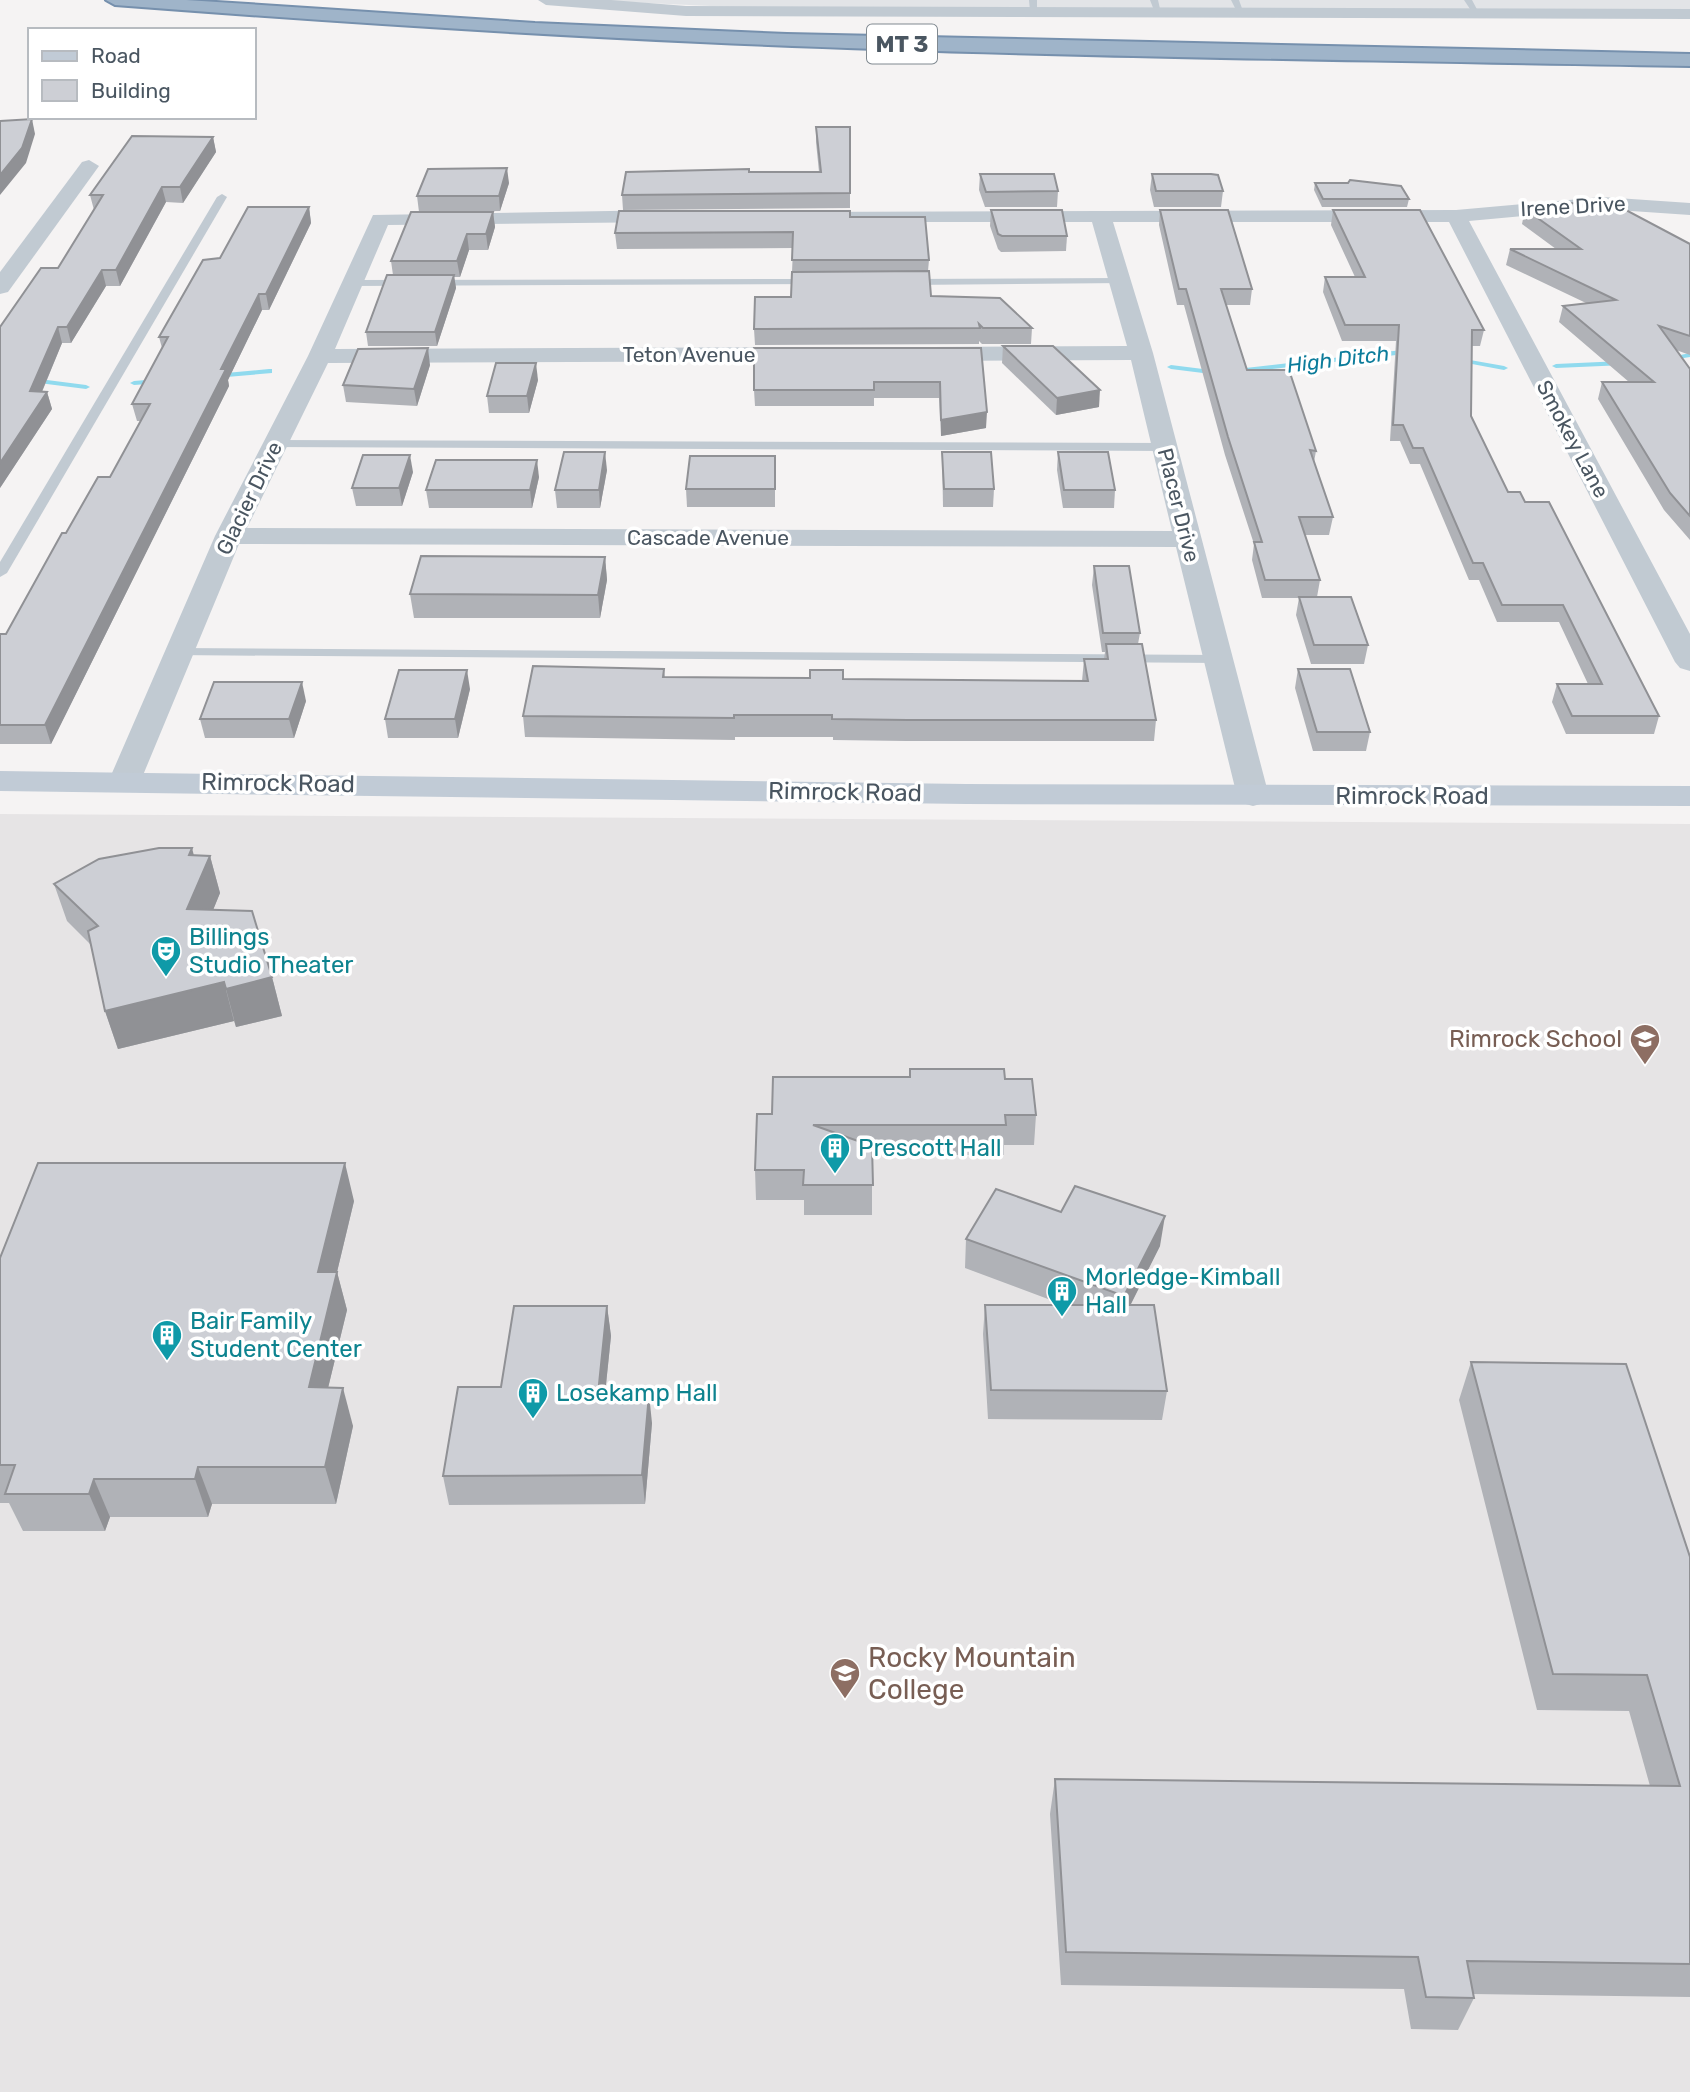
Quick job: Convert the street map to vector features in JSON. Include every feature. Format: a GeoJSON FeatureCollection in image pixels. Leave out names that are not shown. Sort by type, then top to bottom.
{"type":"FeatureCollection","features":[{"type":"Feature","properties":{"kind":"highway","name":"MT 3"},"geometry":{"type":"LineString","coordinates":[[115,0],[406,22],[782,40],[1062,49],[1690,60]]}},
{"type":"Feature","properties":{"kind":"main road","name":"Rimrock Road"},"geometry":{"type":"LineString","coordinates":[[0,780],[939,794],[1690,796]]}},
{"type":"Feature","properties":{"kind":"street"},"geometry":{"type":"LineString","coordinates":[[546,0],[686,11],[1033,5],[1473,6],[1690,14]]}},
{"type":"Feature","properties":{"kind":"street"},"geometry":{"type":"LineString","coordinates":[[0,287],[89,166]]}},
{"type":"Feature","properties":{"kind":"street","name":"Irene Drive"},"geometry":{"type":"LineString","coordinates":[[778,216],[1456,216],[1558,203],[1650,202],[1690,209]]}},
{"type":"Feature","properties":{"kind":"street","name":"Placer Drive"},"geometry":{"type":"LineString","coordinates":[[1100,215],[1141,353],[1253,796]]}},
{"type":"Feature","properties":{"kind":"street","name":"Glacier Drive"},"geometry":{"type":"LineString","coordinates":[[125,780],[229,536],[320,356],[380,219],[694,216]]}},
{"type":"Feature","properties":{"kind":"street","name":"Smokey Lane"},"geometry":{"type":"LineString","coordinates":[[1456,216],[1690,662]]}},
{"type":"Feature","properties":{"kind":"street"},"geometry":{"type":"LineString","coordinates":[[905,354],[1141,353]]}},
{"type":"Feature","properties":{"kind":"street","name":"Teton Avenue"},"geometry":{"type":"LineString","coordinates":[[320,356],[821,354]]}},
{"type":"Feature","properties":{"kind":"street","name":"Cascade Avenue"},"geometry":{"type":"LineString","coordinates":[[229,536],[1188,539]]}},
{"type":"Feature","properties":{"kind":"lane"},"geometry":{"type":"LineString","coordinates":[[0,573],[222,197]]}},
{"type":"Feature","properties":{"kind":"lane"},"geometry":{"type":"LineString","coordinates":[[896,282],[1120,281]]}},
{"type":"Feature","properties":{"kind":"lane"},"geometry":{"type":"LineString","coordinates":[[352,283],[827,282]]}},
{"type":"Feature","properties":{"kind":"lane"},"geometry":{"type":"LineString","coordinates":[[275,444],[1165,447]]}},
{"type":"Feature","properties":{"kind":"lane"},"geometry":{"type":"LineString","coordinates":[[179,652],[1219,659]]}},
{"type":"Feature","properties":{"kind":"shaded area"},"geometry":{"type":"Polygon","coordinates":[[[585,0],[1690,0],[1690,10],[731,7],[585,0]]]}},
{"type":"Feature","properties":{"kind":"shaded area","name":"Rocky Mountain College"},"geometry":{"type":"Polygon","coordinates":[[[0,814],[1690,824],[1690,2092],[0,2092],[0,814]]]}},
{"type":"Feature","properties":{"kind":"building"},"geometry":{"type":"Polygon","coordinates":[[[32,119],[22,148],[0,175],[0,121],[32,119]]]}},
{"type":"Feature","properties":{"kind":"building"},"geometry":{"type":"Polygon","coordinates":[[[816,127],[850,127],[850,193],[622,195],[626,172],[749,169],[749,172],[821,172],[816,127]]]}},
{"type":"Feature","properties":{"kind":"building"},"geometry":{"type":"Polygon","coordinates":[[[132,136],[213,137],[180,187],[162,187],[116,270],[102,270],[67,327],[58,327],[30,391],[47,392],[0,463],[0,327],[41,268],[58,268],[103,195],[90,195],[132,136]]]}},
{"type":"Feature","properties":{"kind":"building"},"geometry":{"type":"Polygon","coordinates":[[[507,168],[499,196],[417,196],[428,169],[507,168]]]}},
{"type":"Feature","properties":{"kind":"building"},"geometry":{"type":"Polygon","coordinates":[[[980,174],[1054,174],[1058,191],[986,192],[980,174]]]}},
{"type":"Feature","properties":{"kind":"building"},"geometry":{"type":"Polygon","coordinates":[[[1152,174],[1218,175],[1223,191],[1156,191],[1152,174]]]}},
{"type":"Feature","properties":{"kind":"building"},"geometry":{"type":"Polygon","coordinates":[[[1350,180],[1401,186],[1409,199],[1323,199],[1315,183],[1348,183],[1350,180]]]}},
{"type":"Feature","properties":{"kind":"building"},"geometry":{"type":"Polygon","coordinates":[[[1582,202],[1597,212],[1626,210],[1690,244],[1690,336],[1659,326],[1690,369],[1690,516],[1670,493],[1602,382],[1654,382],[1563,306],[1616,300],[1510,249],[1581,249],[1525,209],[1582,202]]]}},
{"type":"Feature","properties":{"kind":"building"},"geometry":{"type":"Polygon","coordinates":[[[248,207],[309,207],[266,294],[259,294],[221,369],[226,369],[45,725],[0,725],[0,634],[6,634],[62,533],[66,533],[98,477],[110,477],[150,404],[132,404],[168,337],[159,337],[203,260],[220,258],[248,207]]]}},
{"type":"Feature","properties":{"kind":"building"},"geometry":{"type":"Polygon","coordinates":[[[991,210],[1062,210],[1067,236],[1002,236],[998,234],[991,210]]]}},
{"type":"Feature","properties":{"kind":"building"},"geometry":{"type":"Polygon","coordinates":[[[1160,210],[1228,210],[1252,289],[1221,289],[1247,370],[1289,370],[1316,451],[1310,450],[1333,517],[1299,517],[1320,580],[1265,580],[1254,542],[1262,542],[1228,437],[1186,289],[1179,289],[1160,210]]]}},
{"type":"Feature","properties":{"kind":"building"},"geometry":{"type":"Polygon","coordinates":[[[1333,210],[1420,210],[1484,330],[1472,330],[1471,416],[1508,492],[1520,492],[1525,502],[1549,502],[1659,716],[1572,716],[1557,684],[1602,684],[1563,605],[1502,605],[1483,563],[1473,563],[1423,448],[1413,448],[1403,425],[1393,425],[1399,325],[1345,325],[1325,277],[1365,277],[1333,210]]]}},
{"type":"Feature","properties":{"kind":"building"},"geometry":{"type":"Polygon","coordinates":[[[619,211],[850,211],[850,217],[925,217],[929,260],[792,260],[793,232],[615,233],[619,211]]]}},
{"type":"Feature","properties":{"kind":"building"},"geometry":{"type":"Polygon","coordinates":[[[411,212],[493,212],[486,234],[467,234],[457,261],[391,261],[411,212]]]}},
{"type":"Feature","properties":{"kind":"building"},"geometry":{"type":"Polygon","coordinates":[[[929,271],[931,296],[1000,298],[1032,328],[983,328],[979,324],[980,328],[754,329],[755,297],[791,297],[792,272],[929,271]]]}},
{"type":"Feature","properties":{"kind":"building"},"geometry":{"type":"Polygon","coordinates":[[[387,275],[454,275],[435,332],[366,332],[387,275]]]}},
{"type":"Feature","properties":{"kind":"building"},"geometry":{"type":"Polygon","coordinates":[[[1003,346],[1053,346],[1100,390],[1057,398],[1003,346]]]}},
{"type":"Feature","properties":{"kind":"building"},"geometry":{"type":"Polygon","coordinates":[[[428,348],[414,389],[343,385],[358,349],[428,348]]]}},
{"type":"Feature","properties":{"kind":"building"},"geometry":{"type":"Polygon","coordinates":[[[754,348],[981,348],[987,412],[941,420],[940,382],[874,382],[874,390],[754,390],[754,348]]]}},
{"type":"Feature","properties":{"kind":"building"},"geometry":{"type":"Polygon","coordinates":[[[496,363],[536,363],[527,396],[487,396],[496,363]]]}},
{"type":"Feature","properties":{"kind":"building"},"geometry":{"type":"Polygon","coordinates":[[[564,452],[605,452],[599,490],[555,490],[564,452]]]}},
{"type":"Feature","properties":{"kind":"building"},"geometry":{"type":"Polygon","coordinates":[[[942,452],[991,452],[994,489],[944,489],[942,452]]]}},
{"type":"Feature","properties":{"kind":"building"},"geometry":{"type":"Polygon","coordinates":[[[1058,452],[1108,452],[1115,490],[1064,490],[1058,452]]]}},
{"type":"Feature","properties":{"kind":"building"},"geometry":{"type":"Polygon","coordinates":[[[363,455],[410,455],[399,488],[352,488],[363,455]]]}},
{"type":"Feature","properties":{"kind":"building"},"geometry":{"type":"Polygon","coordinates":[[[690,456],[775,456],[775,489],[686,489],[690,456]]]}},
{"type":"Feature","properties":{"kind":"building"},"geometry":{"type":"Polygon","coordinates":[[[436,460],[537,460],[530,490],[426,490],[436,460]]]}},
{"type":"Feature","properties":{"kind":"building"},"geometry":{"type":"Polygon","coordinates":[[[421,556],[605,557],[598,595],[410,594],[421,556]]]}},
{"type":"Feature","properties":{"kind":"building"},"geometry":{"type":"Polygon","coordinates":[[[1094,566],[1129,566],[1140,633],[1103,633],[1094,566]]]}},
{"type":"Feature","properties":{"kind":"building"},"geometry":{"type":"Polygon","coordinates":[[[1299,597],[1351,597],[1368,645],[1314,645],[1299,597]]]}},
{"type":"Feature","properties":{"kind":"building"},"geometry":{"type":"Polygon","coordinates":[[[1106,644],[1142,644],[1156,720],[832,719],[832,715],[734,715],[734,718],[523,716],[533,666],[664,669],[663,677],[810,678],[810,670],[843,670],[843,679],[1088,681],[1084,659],[1108,659],[1106,644]]]}},
{"type":"Feature","properties":{"kind":"building"},"geometry":{"type":"Polygon","coordinates":[[[1298,669],[1350,669],[1370,732],[1317,732],[1298,669]]]}},
{"type":"Feature","properties":{"kind":"building"},"geometry":{"type":"Polygon","coordinates":[[[399,670],[467,670],[455,719],[385,719],[399,670]]]}},
{"type":"Feature","properties":{"kind":"building"},"geometry":{"type":"Polygon","coordinates":[[[214,682],[302,682],[289,719],[200,719],[214,682]]]}},
{"type":"Feature","properties":{"kind":"building"},"geometry":{"type":"Polygon","coordinates":[[[159,848],[192,848],[189,855],[210,856],[187,909],[252,911],[272,977],[226,989],[224,982],[105,1011],[88,931],[98,926],[54,884],[99,859],[159,848]]]}},
{"type":"Feature","properties":{"kind":"building"},"geometry":{"type":"Polygon","coordinates":[[[910,1069],[1004,1069],[1005,1079],[1032,1079],[1036,1115],[1005,1115],[1006,1125],[813,1125],[872,1146],[873,1185],[803,1185],[804,1170],[755,1170],[757,1114],[772,1114],[773,1077],[910,1077],[910,1069]]]}},
{"type":"Feature","properties":{"kind":"building","name":"Bair Family Student Center"},"geometry":{"type":"Polygon","coordinates":[[[38,1163],[345,1163],[318,1272],[337,1272],[309,1387],[343,1388],[325,1467],[198,1467],[195,1479],[94,1479],[89,1494],[5,1494],[15,1465],[0,1465],[0,1258],[38,1163]]]}},
{"type":"Feature","properties":{"kind":"building"},"geometry":{"type":"Polygon","coordinates":[[[1075,1186],[1165,1216],[1124,1296],[966,1239],[996,1189],[1061,1212],[1075,1186]]]}},
{"type":"Feature","properties":{"kind":"building"},"geometry":{"type":"Polygon","coordinates":[[[985,1305],[1154,1305],[1167,1391],[991,1390],[985,1305]]]}},
{"type":"Feature","properties":{"kind":"building","name":"Losekamp Hall"},"geometry":{"type":"Polygon","coordinates":[[[514,1306],[607,1306],[598,1394],[649,1394],[642,1475],[443,1476],[458,1387],[501,1387],[514,1306]]]}},
{"type":"Feature","properties":{"kind":"building"},"geometry":{"type":"Polygon","coordinates":[[[1471,1362],[1626,1364],[1690,1557],[1690,1964],[1467,1961],[1474,1998],[1426,1997],[1418,1957],[1066,1952],[1055,1779],[1680,1786],[1647,1675],[1553,1674],[1471,1362]]]}},
{"type":"Feature","properties":{"kind":"waterway","name":"High Ditch"},"geometry":{"type":"LineString","coordinates":[[1171,367],[1219,373],[1411,351]]}},
{"type":"Feature","properties":{"kind":"waterway","name":"High Ditch"},"geometry":{"type":"LineString","coordinates":[[1665,359],[1690,355]]}},
{"type":"Feature","properties":{"kind":"waterway","name":"High Ditch"},"geometry":{"type":"LineString","coordinates":[[1456,359],[1504,368]]}},
{"type":"Feature","properties":{"kind":"waterway","name":"High Ditch"},"geometry":{"type":"LineString","coordinates":[[1556,366],[1622,363]]}},
{"type":"Feature","properties":{"kind":"waterway","name":"High Ditch"},"geometry":{"type":"LineString","coordinates":[[215,376],[269,371]]}},
{"type":"Feature","properties":{"kind":"waterway","name":"High Ditch"},"geometry":{"type":"LineString","coordinates":[[0,376],[86,387]]}},
{"type":"Feature","properties":{"kind":"waterway","name":"High Ditch"},"geometry":{"type":"LineString","coordinates":[[134,383],[158,381]]}},
{"type":"Feature","properties":{"kind":"place","name":"Billings Studio Theater"},"geometry":{"type":"Point","coordinates":[166,978]}},
{"type":"Feature","properties":{"kind":"place","name":"Rimrock School"},"geometry":{"type":"Point","coordinates":[1645,1066]}},
{"type":"Feature","properties":{"kind":"place","name":"Prescott Hall"},"geometry":{"type":"Point","coordinates":[835,1175]}},
{"type":"Feature","properties":{"kind":"place","name":"Morledge-Kimball Hall"},"geometry":{"type":"Point","coordinates":[1062,1318]}},
{"type":"Feature","properties":{"kind":"place","name":"Bair Family Student Center"},"geometry":{"type":"Point","coordinates":[167,1362]}},
{"type":"Feature","properties":{"kind":"place","name":"Losekamp Hall"},"geometry":{"type":"Point","coordinates":[533,1420]}},
{"type":"Feature","properties":{"kind":"place","name":"Rocky Mountain College"},"geometry":{"type":"Point","coordinates":[845,1700]}}]}
